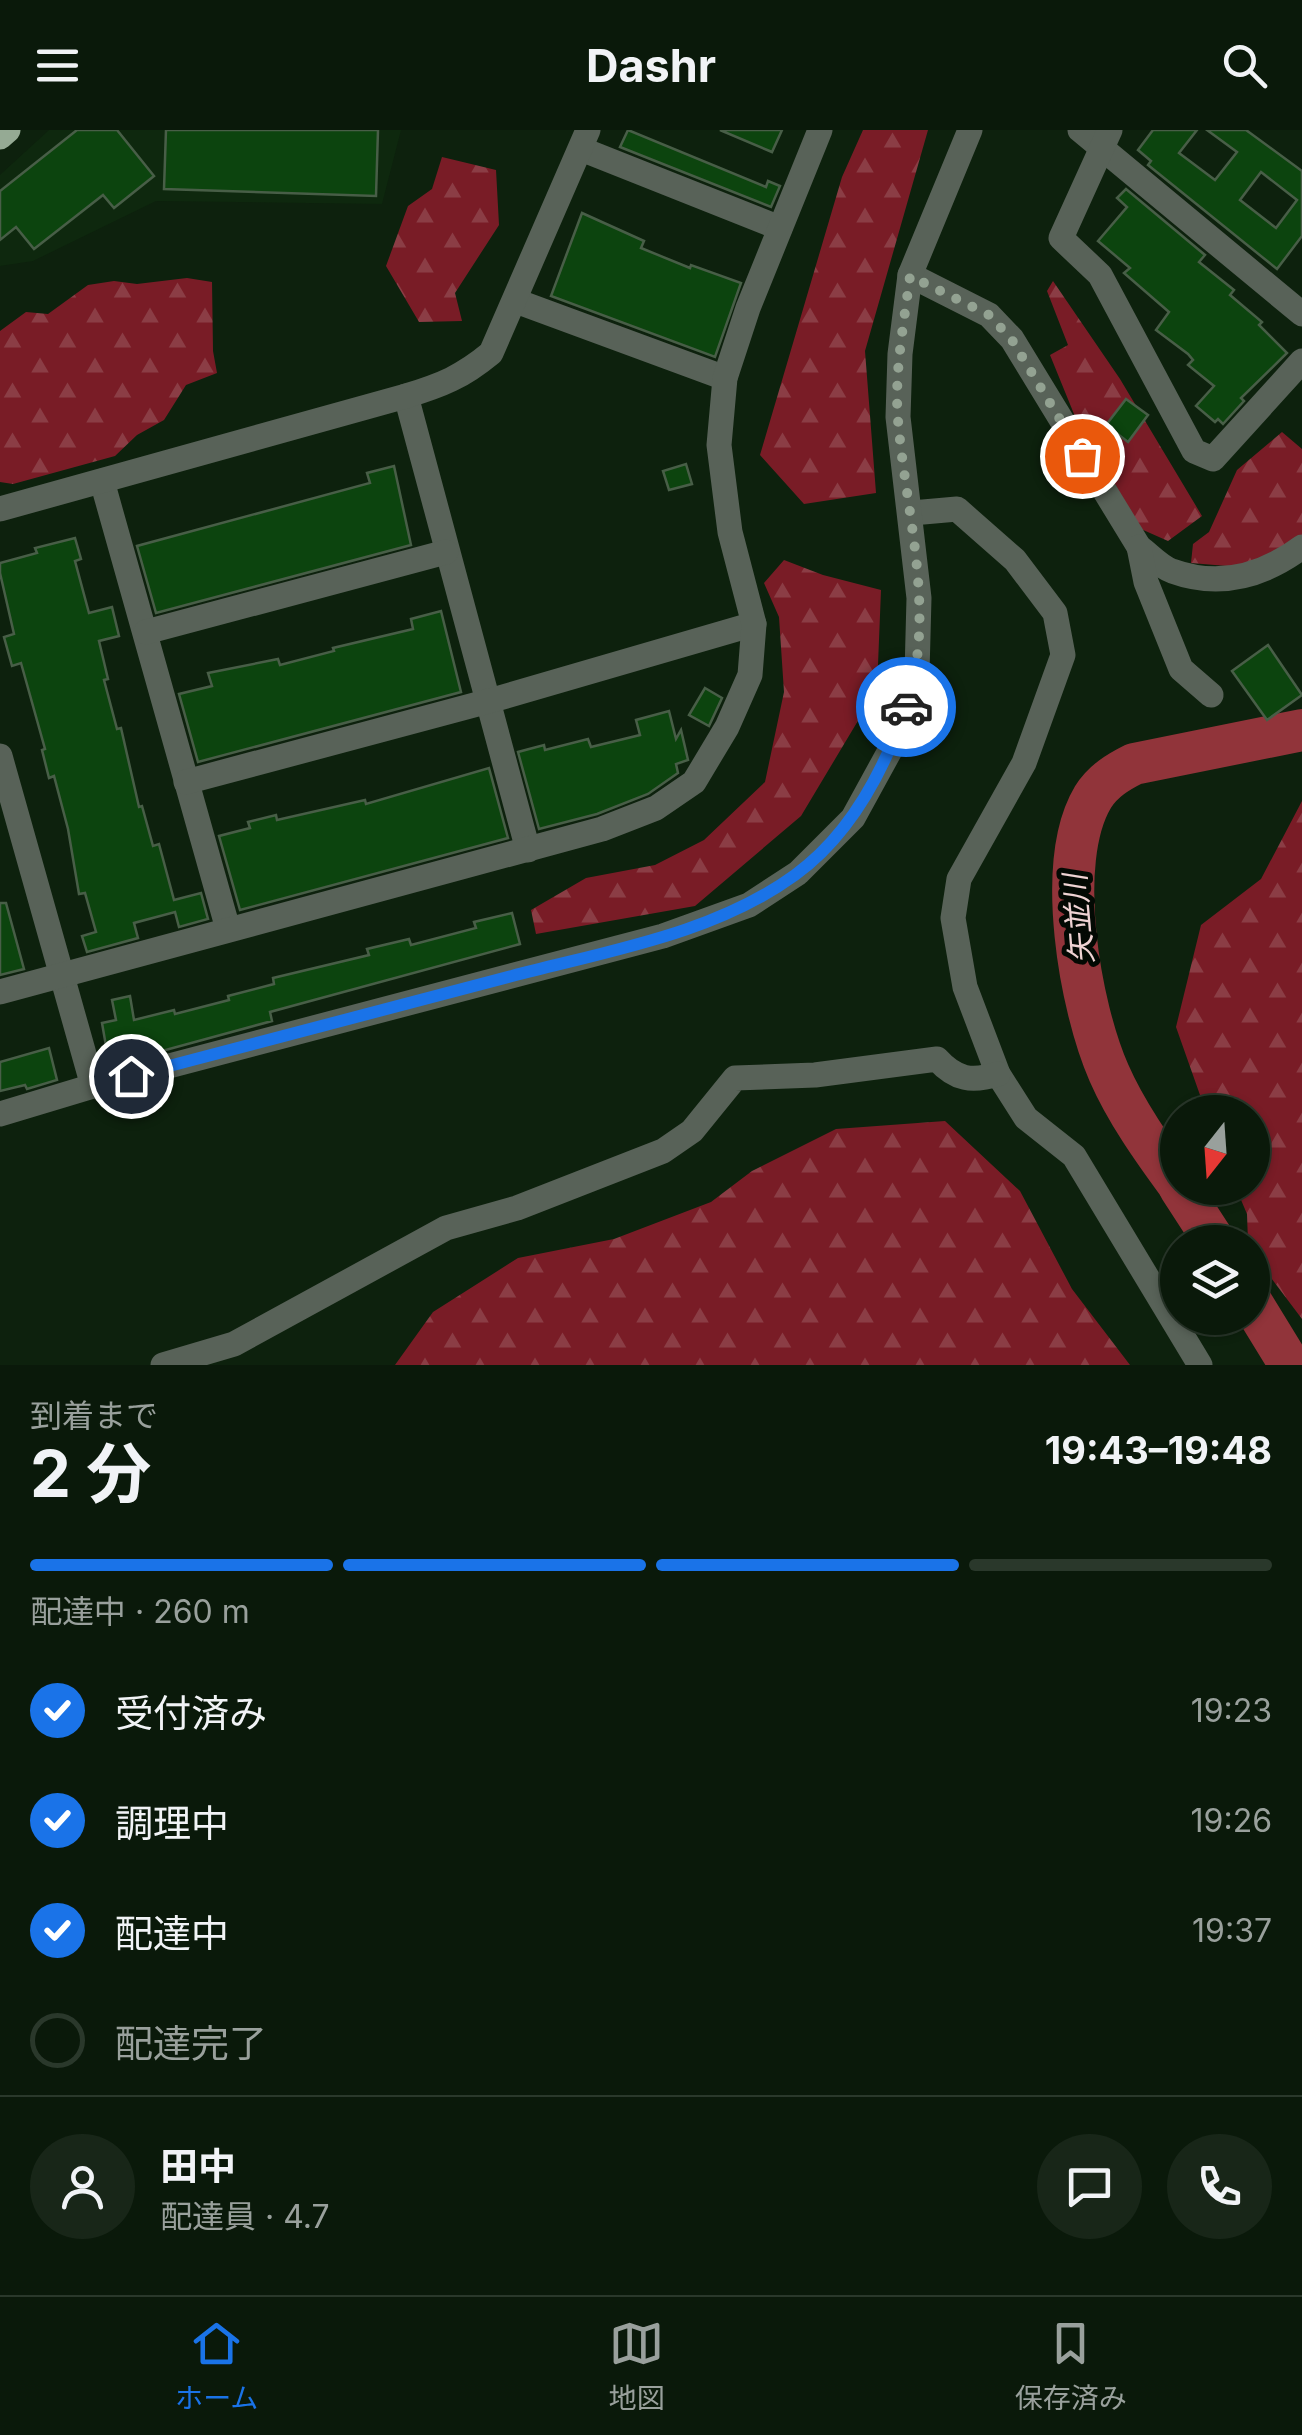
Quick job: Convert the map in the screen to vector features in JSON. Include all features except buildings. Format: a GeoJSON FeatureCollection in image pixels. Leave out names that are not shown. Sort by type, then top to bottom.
{"type":"FeatureCollection","features":[{"type":"Feature","properties":{"kind":"main road"},"geometry":{"type":"LineString","coordinates":[[0,137],[8,130]]}},
{"type":"Feature","properties":{"kind":"street"},"geometry":{"type":"LineString","coordinates":[[0,992],[602,829],[656,808],[694,782],[727,727],[750,675],[754,624],[730,532],[719,444],[725,378],[748,308],[820,130]]}},
{"type":"Feature","properties":{"kind":"street"},"geometry":{"type":"LineString","coordinates":[[0,1114],[662,936],[749,906],[798,873],[853,818],[892,745],[917,673],[919,598],[898,417],[900,354],[910,276],[970,130]]}},
{"type":"Feature","properties":{"kind":"street"},"geometry":{"type":"LineString","coordinates":[[1302,314],[1094,135],[1061,238],[1100,275],[1194,452],[1213,458],[1302,361]]}},
{"type":"Feature","properties":{"kind":"street"},"geometry":{"type":"LineString","coordinates":[[0,509],[450,383],[492,353],[584,139],[780,228]]}},
{"type":"Feature","properties":{"kind":"street"},"geometry":{"type":"LineString","coordinates":[[910,276],[989,315],[1012,340],[1140,546],[1169,570],[1218,580],[1254,574],[1302,547]]}},
{"type":"Feature","properties":{"kind":"street"},"geometry":{"type":"LineString","coordinates":[[516,301],[725,378]]}},
{"type":"Feature","properties":{"kind":"street"},"geometry":{"type":"LineString","coordinates":[[406,396],[528,850]]}},
{"type":"Feature","properties":{"kind":"street"},"geometry":{"type":"LineString","coordinates":[[102,481],[228,929]]}},
{"type":"Feature","properties":{"kind":"street"},"geometry":{"type":"LineString","coordinates":[[912,514],[958,510],[1014,560],[1055,612],[1063,655],[1024,764],[959,879],[953,918],[964,987],[998,1074],[1026,1118],[1074,1156],[1200,1365]]}},
{"type":"Feature","properties":{"kind":"street"},"geometry":{"type":"LineString","coordinates":[[1140,546],[1146,582],[1181,669],[1211,695]]}},
{"type":"Feature","properties":{"kind":"street"},"geometry":{"type":"LineString","coordinates":[[146,632],[446,552]]}},
{"type":"Feature","properties":{"kind":"street"},"geometry":{"type":"LineString","coordinates":[[186,782],[489,701],[754,624]]}},
{"type":"Feature","properties":{"kind":"street"},"geometry":{"type":"LineString","coordinates":[[0,756],[10,829],[93,1086]]}},
{"type":"Feature","properties":{"kind":"street"},"geometry":{"type":"LineString","coordinates":[[162,1365],[234,1344],[446,1228],[517,1208],[663,1150],[692,1131],[735,1078],[815,1075],[937,1059],[950,1074],[976,1081],[998,1074]]}},
{"type":"Feature","properties":{"kind":"shaded area"},"geometry":{"type":"Polygon","coordinates":[[[49,130],[401,130],[382,204],[156,201],[33,261],[0,266],[0,175],[49,130]]]}},
{"type":"Feature","properties":{"kind":"green space"},"geometry":{"type":"Polygon","coordinates":[[[863,130],[928,130],[865,351],[876,493],[804,504],[760,455],[842,177],[863,130]]]}},
{"type":"Feature","properties":{"kind":"green space"},"geometry":{"type":"Polygon","coordinates":[[[442,157],[496,170],[499,225],[455,293],[462,321],[419,322],[386,266],[408,206],[432,189],[442,157]]]}},
{"type":"Feature","properties":{"kind":"green space"},"geometry":{"type":"Polygon","coordinates":[[[187,278],[212,282],[217,373],[186,385],[164,420],[137,435],[115,456],[13,484],[0,482],[0,331],[26,312],[48,314],[88,285],[187,278]]]}},
{"type":"Feature","properties":{"kind":"green space"},"geometry":{"type":"Polygon","coordinates":[[[1053,281],[1120,379],[1202,516],[1168,541],[1141,529],[1074,414],[1050,355],[1068,345],[1047,291],[1053,281]]]}},
{"type":"Feature","properties":{"kind":"green space"},"geometry":{"type":"Polygon","coordinates":[[[1282,432],[1302,449],[1302,557],[1286,571],[1191,563],[1193,544],[1209,532],[1237,470],[1282,432]]]}},
{"type":"Feature","properties":{"kind":"green space"},"geometry":{"type":"Polygon","coordinates":[[[784,560],[881,590],[877,689],[801,816],[695,906],[536,934],[531,910],[586,878],[655,865],[704,840],[765,782],[784,692],[779,617],[764,583],[784,560]]]}},
{"type":"Feature","properties":{"kind":"green space"},"geometry":{"type":"Polygon","coordinates":[[[1302,801],[1302,1319],[1270,1277],[1270,1225],[1247,1225],[1243,1205],[1270,1205],[1270,1095],[1200,1095],[1176,1027],[1201,925],[1261,879],[1302,801]]]}},
{"type":"Feature","properties":{"kind":"green space"},"geometry":{"type":"Polygon","coordinates":[[[945,1121],[1020,1191],[1072,1289],[1130,1365],[395,1365],[433,1312],[518,1258],[614,1239],[711,1202],[752,1171],[836,1129],[945,1121]]]}},
{"type":"Feature","properties":{"kind":"waterway","name":"矢並川"},"geometry":{"type":"LineString","coordinates":[[1160,1158],[1116,1088],[1089,1011],[1073,895],[1081,825],[1101,786],[1134,764],[1302,730]]}},
{"type":"Feature","properties":{"kind":"waterway","name":"矢並川"},"geometry":{"type":"LineString","coordinates":[[1191,1205],[1204,1225]]}},
{"type":"Feature","properties":{"kind":"waterway","name":"矢並川"},"geometry":{"type":"LineString","coordinates":[[1270,1332],[1290,1365]]}},
{"type":"Feature","properties":{"kind":"way so far"},"geometry":{"type":"LineString","coordinates":[[906,707],[917,673],[919,598],[898,417],[900,354],[910,276],[989,315],[1012,340],[1082,456]]}},
{"type":"Feature","properties":{"kind":"route"},"geometry":{"type":"LineString","coordinates":[[131,1076],[662,936],[749,906],[798,873],[853,818],[892,745],[906,707]]}}]}
